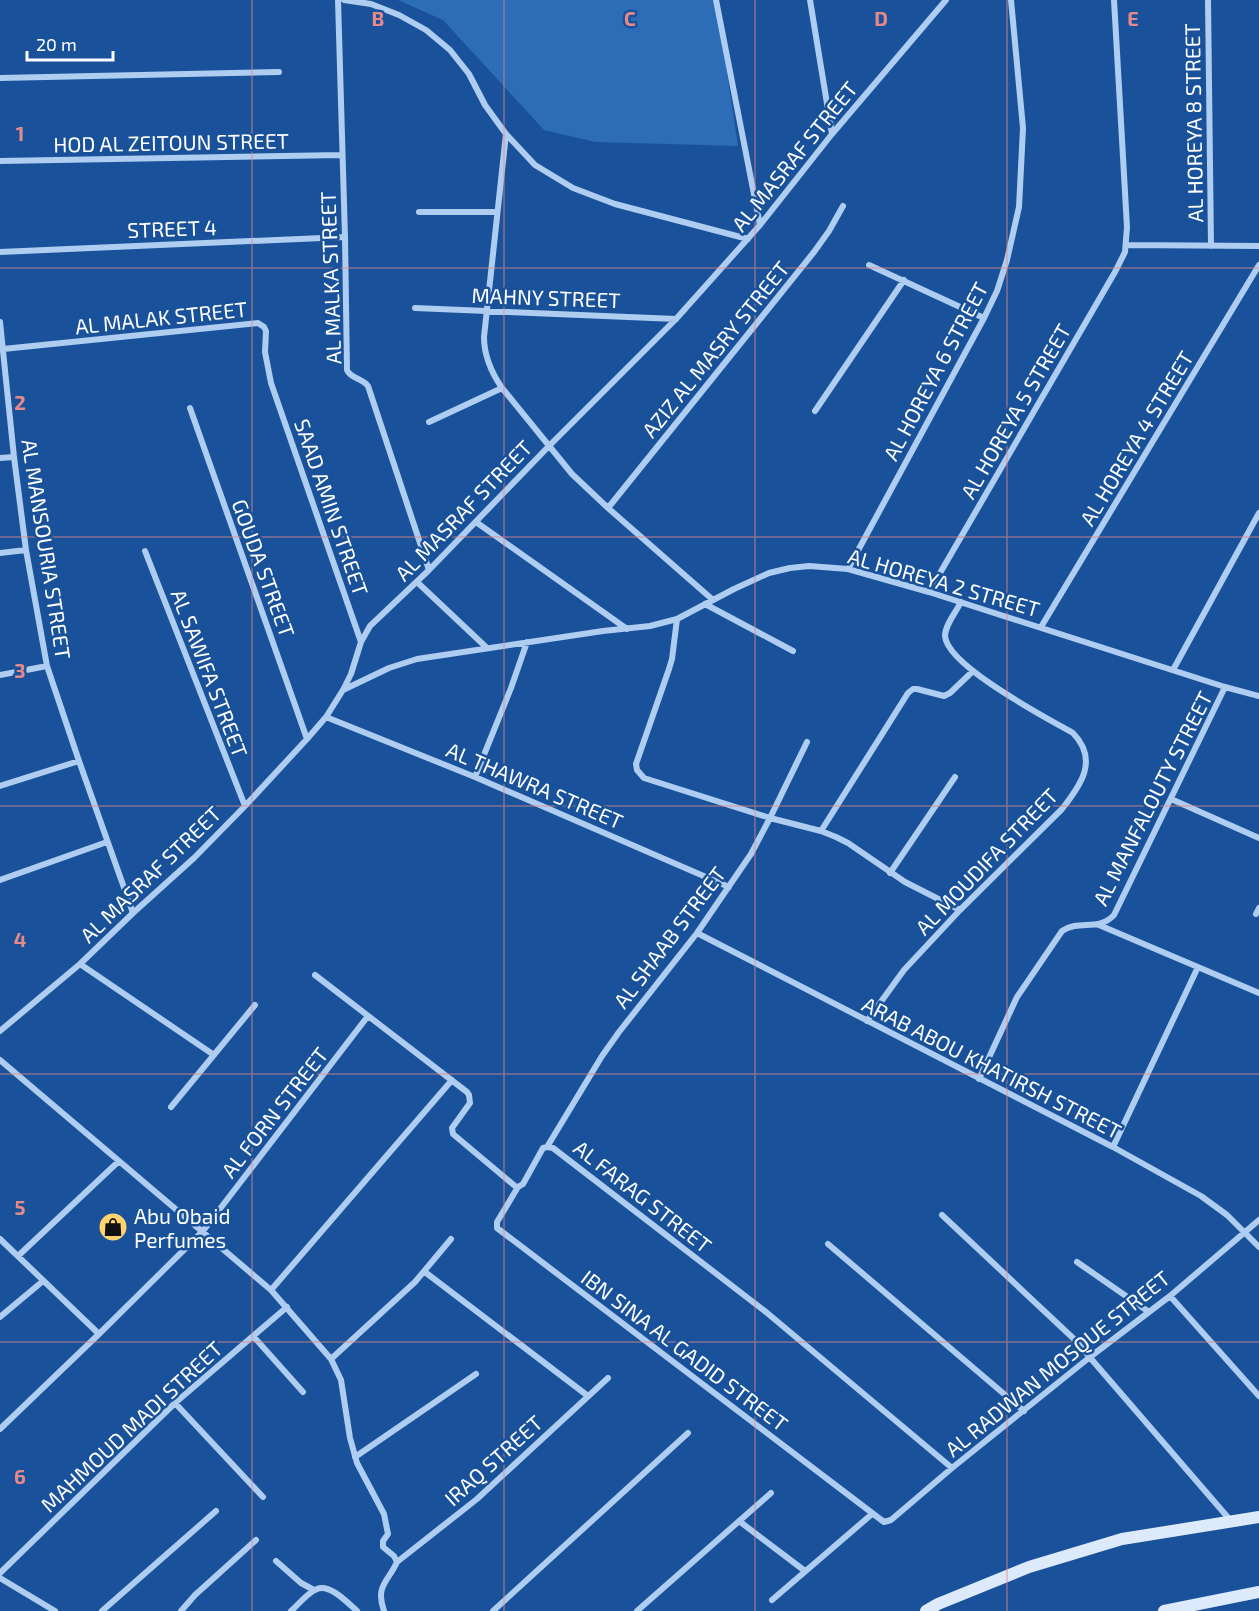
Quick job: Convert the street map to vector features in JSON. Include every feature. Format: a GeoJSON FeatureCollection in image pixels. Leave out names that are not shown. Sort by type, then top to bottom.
{"type":"FeatureCollection","features":[{"type":"Feature","properties":{"kind":"street","name":"AL MALKA STREET"},"geometry":{"type":"LineString","coordinates":[[338,0],[347,370],[349,375],[360,379],[368,386],[429,570]]}},
{"type":"Feature","properties":{"kind":"street"},"geometry":{"type":"LineString","coordinates":[[344,0],[371,4],[399,15],[426,30],[450,50],[469,74],[485,105],[506,134],[535,165],[573,188],[615,204],[748,239]]}},
{"type":"Feature","properties":{"kind":"street"},"geometry":{"type":"LineString","coordinates":[[716,0],[760,225]]}},
{"type":"Feature","properties":{"kind":"street"},"geometry":{"type":"LineString","coordinates":[[810,0],[832,135]]}},
{"type":"Feature","properties":{"kind":"street","name":"AL MASRAF STREET"},"geometry":{"type":"LineString","coordinates":[[0,1031],[80,964],[194,858],[307,739],[326,717],[343,690],[351,674],[361,642],[370,626],[429,570],[676,319],[760,225],[832,135],[946,0]]}},
{"type":"Feature","properties":{"kind":"street","name":"AL HOREYA 6 STREET"},"geometry":{"type":"LineString","coordinates":[[849,569],[984,318],[1008,260],[1019,207],[1023,128],[1011,0]]}},
{"type":"Feature","properties":{"kind":"street"},"geometry":{"type":"LineString","coordinates":[[1114,0],[1127,227],[1126,244],[1259,246]]}},
{"type":"Feature","properties":{"kind":"street","name":"AL HOREYA 8 STREET"},"geometry":{"type":"LineString","coordinates":[[1209,0],[1211,246]]}},
{"type":"Feature","properties":{"kind":"street"},"geometry":{"type":"LineString","coordinates":[[0,78],[279,72]]}},
{"type":"Feature","properties":{"kind":"street"},"geometry":{"type":"LineString","coordinates":[[506,134],[484,348],[493,375],[572,474],[713,600]]}},
{"type":"Feature","properties":{"kind":"street","name":"HOD AL ZEITOUN STREET"},"geometry":{"type":"LineString","coordinates":[[0,161],[342,155]]}},
{"type":"Feature","properties":{"kind":"street","name":"AZIZ AL MASRY STREET"},"geometry":{"type":"LineString","coordinates":[[608,508],[814,252],[843,206]]}},
{"type":"Feature","properties":{"kind":"street"},"geometry":{"type":"LineString","coordinates":[[419,212],[497,212]]}},
{"type":"Feature","properties":{"kind":"street","name":"STREET 4"},"geometry":{"type":"LineString","coordinates":[[0,252],[345,237]]}},
{"type":"Feature","properties":{"kind":"street","name":"AL HOREYA 5 STREET"},"geometry":{"type":"LineString","coordinates":[[929,592],[1115,272],[1125,252],[1126,244]]}},
{"type":"Feature","properties":{"kind":"street"},"geometry":{"type":"LineString","coordinates":[[868,265],[984,318]]}},
{"type":"Feature","properties":{"kind":"street","name":"AL HOREYA 4 STREET"},"geometry":{"type":"LineString","coordinates":[[1041,627],[1259,265]]}},
{"type":"Feature","properties":{"kind":"street"},"geometry":{"type":"LineString","coordinates":[[815,411],[904,280]]}},
{"type":"Feature","properties":{"kind":"street","name":"MAHNY STREET"},"geometry":{"type":"LineString","coordinates":[[414,308],[676,319]]}},
{"type":"Feature","properties":{"kind":"street","name":"AL MANSOURIA STREET"},"geometry":{"type":"LineString","coordinates":[[0,322],[26,550],[47,666],[133,913]]}},
{"type":"Feature","properties":{"kind":"street","name":"AL MALAK STREET"},"geometry":{"type":"LineString","coordinates":[[3,349],[258,323],[266,331],[265,351],[271,383]]}},
{"type":"Feature","properties":{"kind":"street","name":"SAAD AMIN STREET"},"geometry":{"type":"LineString","coordinates":[[271,383],[361,642]]}},
{"type":"Feature","properties":{"kind":"street"},"geometry":{"type":"LineString","coordinates":[[429,422],[502,388]]}},
{"type":"Feature","properties":{"kind":"street","name":"GOUDA STREET"},"geometry":{"type":"LineString","coordinates":[[190,408],[307,739]]}},
{"type":"Feature","properties":{"kind":"street"},"geometry":{"type":"LineString","coordinates":[[0,458],[14,457]]}},
{"type":"Feature","properties":{"kind":"street"},"geometry":{"type":"LineString","coordinates":[[1173,670],[1259,513]]}},
{"type":"Feature","properties":{"kind":"street"},"geometry":{"type":"LineString","coordinates":[[476,522],[627,628]]}},
{"type":"Feature","properties":{"kind":"street"},"geometry":{"type":"LineString","coordinates":[[0,553],[26,550]]}},
{"type":"Feature","properties":{"kind":"street","name":"AL SAWIFA STREET"},"geometry":{"type":"LineString","coordinates":[[145,551],[245,806]]}},
{"type":"Feature","properties":{"kind":"street","name":"AL HOREYA 2 STREET"},"geometry":{"type":"LineString","coordinates":[[343,690],[389,668],[417,659],[650,626],[677,620],[769,573],[809,566],[849,569],[929,592],[1259,696]]}},
{"type":"Feature","properties":{"kind":"street"},"geometry":{"type":"LineString","coordinates":[[417,582],[487,648]]}},
{"type":"Feature","properties":{"kind":"street","name":"AL MOUDIFA STREET"},"geometry":{"type":"LineString","coordinates":[[867,1021],[904,970],[960,910],[1062,809],[1076,791],[1085,772],[1087,761],[1084,749],[1080,740],[1073,733],[1017,702],[973,671],[948,646],[946,629],[961,602]]}},
{"type":"Feature","properties":{"kind":"street"},"geometry":{"type":"LineString","coordinates":[[705,604],[793,651]]}},
{"type":"Feature","properties":{"kind":"street"},"geometry":{"type":"LineString","coordinates":[[677,620],[672,659],[636,764],[637,770],[644,778],[770,818],[821,831],[848,843],[890,873],[960,910]]}},
{"type":"Feature","properties":{"kind":"street"},"geometry":{"type":"LineString","coordinates":[[475,777],[527,642]]}},
{"type":"Feature","properties":{"kind":"street"},"geometry":{"type":"LineString","coordinates":[[0,675],[47,666]]}},
{"type":"Feature","properties":{"kind":"street"},"geometry":{"type":"LineString","coordinates":[[821,831],[908,693],[917,689],[944,696],[973,671]]}},
{"type":"Feature","properties":{"kind":"street","name":"AL MANFALOUTY STREET"},"geometry":{"type":"LineString","coordinates":[[979,1079],[1017,997],[1062,931],[1075,925],[1099,925],[1109,921],[1114,915],[1225,687]]}},
{"type":"Feature","properties":{"kind":"street","name":"AL THAWRA STREET"},"geometry":{"type":"LineString","coordinates":[[326,717],[475,777],[729,887]]}},
{"type":"Feature","properties":{"kind":"street","name":"AL SHAAB STREET"},"geometry":{"type":"LineString","coordinates":[[547,1147],[618,1032],[697,933],[751,854],[807,742]]}},
{"type":"Feature","properties":{"kind":"street"},"geometry":{"type":"LineString","coordinates":[[0,786],[79,761]]}},
{"type":"Feature","properties":{"kind":"street"},"geometry":{"type":"LineString","coordinates":[[890,873],[955,777]]}},
{"type":"Feature","properties":{"kind":"street"},"geometry":{"type":"LineString","coordinates":[[1171,799],[1259,838]]}},
{"type":"Feature","properties":{"kind":"street"},"geometry":{"type":"LineString","coordinates":[[0,880],[107,842]]}},
{"type":"Feature","properties":{"kind":"street"},"geometry":{"type":"LineString","coordinates":[[1099,925],[1259,993]]}},
{"type":"Feature","properties":{"kind":"street","name":"ARAB ABOU KHATIRSH STREET"},"geometry":{"type":"LineString","coordinates":[[697,933],[1113,1148],[1201,1196],[1227,1215],[1259,1247]]}},
{"type":"Feature","properties":{"kind":"street"},"geometry":{"type":"LineString","coordinates":[[80,964],[214,1056]]}},
{"type":"Feature","properties":{"kind":"street"},"geometry":{"type":"LineString","coordinates":[[1113,1148],[1198,967]]}},
{"type":"Feature","properties":{"kind":"street"},"geometry":{"type":"LineString","coordinates":[[315,975],[469,1095],[470,1103],[452,1128],[453,1134],[518,1187]]}},
{"type":"Feature","properties":{"kind":"street"},"geometry":{"type":"LineString","coordinates":[[171,1107],[255,1005]]}},
{"type":"Feature","properties":{"kind":"street","name":"AL FORN STREET"},"geometry":{"type":"LineString","coordinates":[[0,1429],[203,1231],[368,1016]]}},
{"type":"Feature","properties":{"kind":"street"},"geometry":{"type":"LineString","coordinates":[[0,1060],[271,1290],[332,1359],[341,1380],[355,1457],[360,1471],[384,1514],[388,1534],[383,1541],[383,1547],[394,1556],[397,1562],[381,1594],[384,1611]]}},
{"type":"Feature","properties":{"kind":"street"},"geometry":{"type":"LineString","coordinates":[[271,1290],[452,1080]]}},
{"type":"Feature","properties":{"kind":"street","name":"AL FARAG STREET"},"geometry":{"type":"LineString","coordinates":[[518,1187],[523,1184],[543,1148],[553,1148],[766,1312],[952,1468]]}},
{"type":"Feature","properties":{"kind":"street"},"geometry":{"type":"LineString","coordinates":[[18,1256],[119,1161]]}},
{"type":"Feature","properties":{"kind":"street","name":"IBN SINA AL GADID STREET"},"geometry":{"type":"LineString","coordinates":[[518,1187],[496,1222],[497,1227],[872,1514],[884,1522],[891,1520]]}},
{"type":"Feature","properties":{"kind":"street"},"geometry":{"type":"LineString","coordinates":[[942,1215],[1074,1339],[1231,1522]]}},
{"type":"Feature","properties":{"kind":"street","name":"AL RADWAN MOSQUE STREET"},"geometry":{"type":"LineString","coordinates":[[891,1520],[952,1468],[1170,1296],[1259,1220]]}},
{"type":"Feature","properties":{"kind":"street"},"geometry":{"type":"LineString","coordinates":[[0,1239],[99,1334]]}},
{"type":"Feature","properties":{"kind":"street"},"geometry":{"type":"LineString","coordinates":[[332,1359],[425,1272],[451,1239]]}},
{"type":"Feature","properties":{"kind":"street"},"geometry":{"type":"LineString","coordinates":[[828,1244],[1024,1411]]}},
{"type":"Feature","properties":{"kind":"street"},"geometry":{"type":"LineString","coordinates":[[1077,1262],[1149,1312]]}},
{"type":"Feature","properties":{"kind":"street"},"geometry":{"type":"LineString","coordinates":[[425,1272],[588,1396]]}},
{"type":"Feature","properties":{"kind":"street"},"geometry":{"type":"LineString","coordinates":[[0,1317],[44,1281]]}},
{"type":"Feature","properties":{"kind":"street"},"geometry":{"type":"LineString","coordinates":[[1170,1296],[1259,1396]]}},
{"type":"Feature","properties":{"kind":"street","name":"MAHMOUD MADI STREET"},"geometry":{"type":"LineString","coordinates":[[0,1573],[175,1403],[287,1307]]}},
{"type":"Feature","properties":{"kind":"street"},"geometry":{"type":"LineString","coordinates":[[253,1336],[303,1392]]}},
{"type":"Feature","properties":{"kind":"street"},"geometry":{"type":"LineString","coordinates":[[355,1457],[476,1374]]}},
{"type":"Feature","properties":{"kind":"street","name":"IRAQ STREET"},"geometry":{"type":"LineString","coordinates":[[397,1562],[477,1499],[608,1378]]}},
{"type":"Feature","properties":{"kind":"street"},"geometry":{"type":"LineString","coordinates":[[175,1403],[263,1497]]}},
{"type":"Feature","properties":{"kind":"street"},"geometry":{"type":"LineString","coordinates":[[493,1611],[688,1433]]}},
{"type":"Feature","properties":{"kind":"street"},"geometry":{"type":"LineString","coordinates":[[638,1611],[771,1493]]}},
{"type":"Feature","properties":{"kind":"street"},"geometry":{"type":"LineString","coordinates":[[102,1611],[216,1511]]}},
{"type":"Feature","properties":{"kind":"street"},"geometry":{"type":"LineString","coordinates":[[772,1600],[872,1514]]}},
{"type":"Feature","properties":{"kind":"street"},"geometry":{"type":"LineString","coordinates":[[926,1611],[1029,1567],[1122,1539],[1259,1517]]}},
{"type":"Feature","properties":{"kind":"street"},"geometry":{"type":"LineString","coordinates":[[740,1521],[805,1571]]}},
{"type":"Feature","properties":{"kind":"street"},"geometry":{"type":"LineString","coordinates":[[181,1611],[195,1595],[256,1540]]}},
{"type":"Feature","properties":{"kind":"street"},"geometry":{"type":"LineString","coordinates":[[276,1562],[314,1590]]}},
{"type":"Feature","properties":{"kind":"street"},"geometry":{"type":"LineString","coordinates":[[0,1578],[55,1611]]}},
{"type":"Feature","properties":{"kind":"street"},"geometry":{"type":"LineString","coordinates":[[291,1611],[318,1588],[327,1588],[357,1611]]}},
{"type":"Feature","properties":{"kind":"street"},"geometry":{"type":"LineString","coordinates":[[1164,1611],[1257,1596]]}},
{"type":"Feature","properties":{"kind":"shaded area"},"geometry":{"type":"Polygon","coordinates":[[[398,0],[716,0],[738,146],[595,142],[544,130],[443,20],[398,0]]]}},
{"type":"Feature","properties":{"kind":"place","name":"Abu Obaid Perfumes"},"geometry":{"type":"Point","coordinates":[113,1227]}}]}
